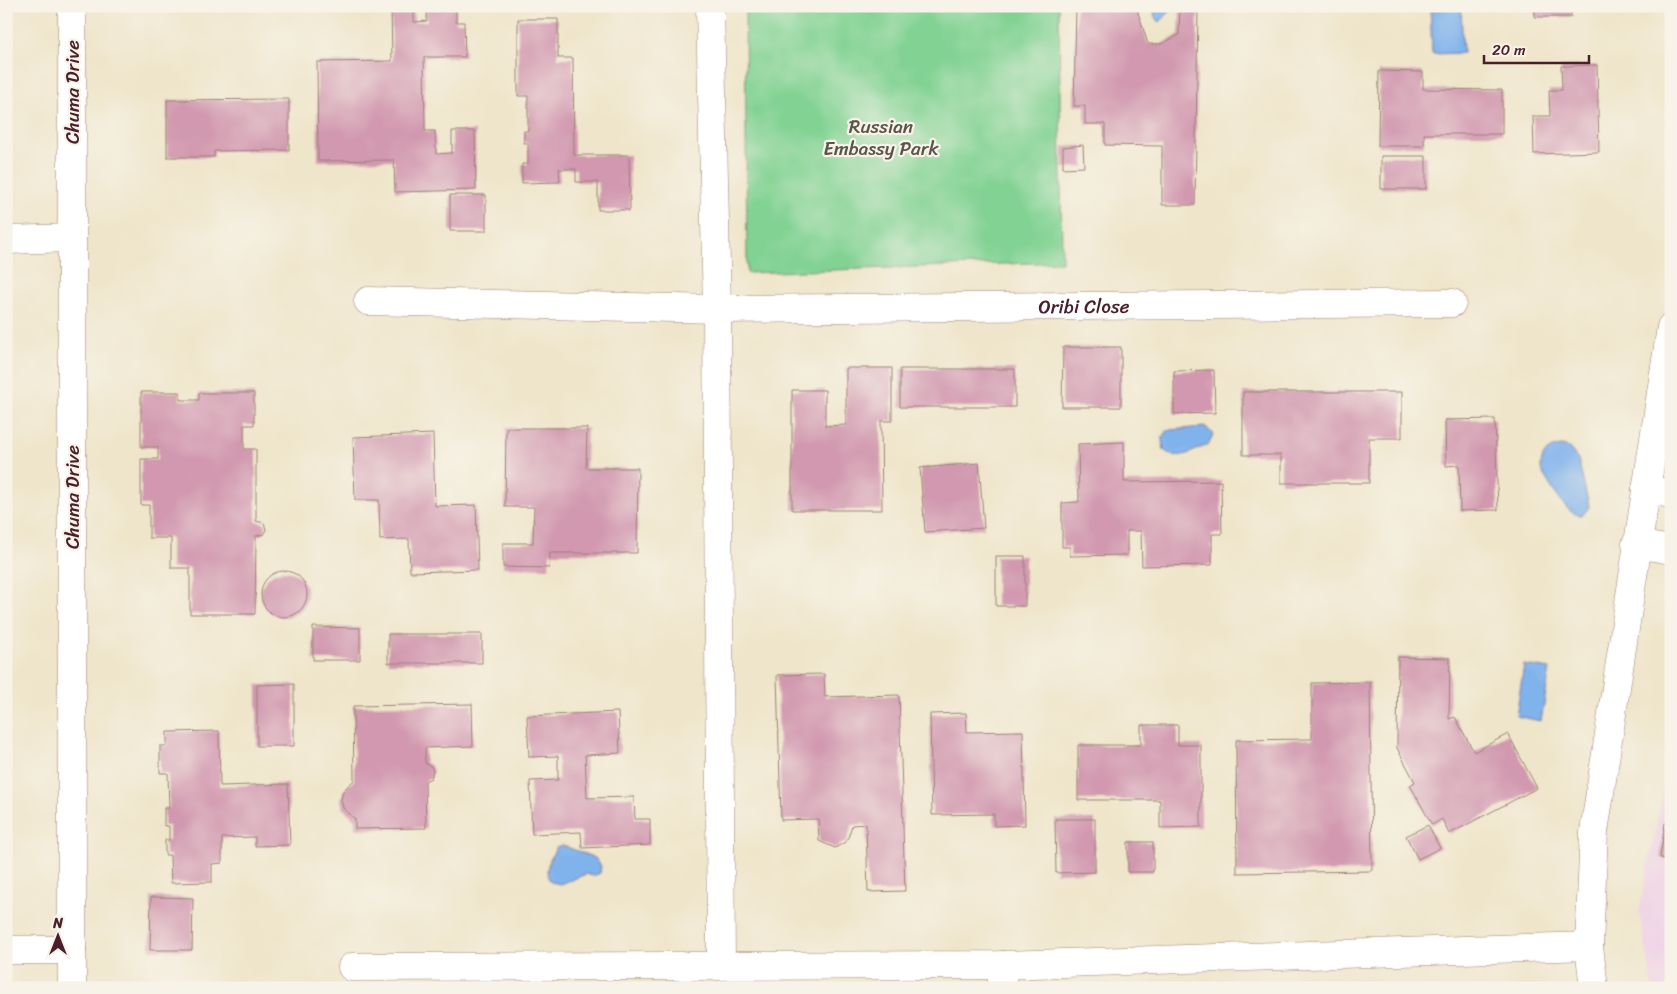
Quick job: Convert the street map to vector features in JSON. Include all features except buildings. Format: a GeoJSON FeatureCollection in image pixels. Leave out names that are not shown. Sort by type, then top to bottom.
{"type":"FeatureCollection","features":[{"type":"Feature","properties":{"kind":"street","name":"Chuma Drive"},"geometry":{"type":"LineString","coordinates":[[72,6],[72,988]]}},
{"type":"Feature","properties":{"kind":"street"},"geometry":{"type":"LineString","coordinates":[[710,6],[717,309],[721,965]]}},
{"type":"Feature","properties":{"kind":"street"},"geometry":{"type":"LineString","coordinates":[[6,240],[72,238]]}},
{"type":"Feature","properties":{"kind":"street","name":"Oribi Close"},"geometry":{"type":"LineString","coordinates":[[368,301],[717,309],[1452,303]]}},
{"type":"Feature","properties":{"kind":"street"},"geometry":{"type":"LineString","coordinates":[[1594,988],[1589,946],[1594,832],[1636,544],[1658,491],[1671,327]]}},
{"type":"Feature","properties":{"kind":"street"},"geometry":{"type":"LineString","coordinates":[[1636,544],[1671,550]]}},
{"type":"Feature","properties":{"kind":"street"},"geometry":{"type":"LineString","coordinates":[[352,967],[721,965],[1002,976],[1589,946]]}},
{"type":"Feature","properties":{"kind":"street"},"geometry":{"type":"LineString","coordinates":[[6,950],[72,950]]}},
{"type":"Feature","properties":{"kind":"shaded area"},"geometry":{"type":"Polygon","coordinates":[[[1671,753],[1671,988],[1653,988],[1639,912],[1671,753]]]}},
{"type":"Feature","properties":{"kind":"green space","name":"Russian Embassy Park"},"geometry":{"type":"Polygon","coordinates":[[[745,6],[1059,6],[1062,262],[747,273],[745,6]]]}},
{"type":"Feature","properties":{"kind":"water"},"geometry":{"type":"Polygon","coordinates":[[[1153,6],[1175,6],[1160,22],[1155,18],[1153,6]]]}},
{"type":"Feature","properties":{"kind":"water"},"geometry":{"type":"Polygon","coordinates":[[[1430,6],[1461,6],[1463,53],[1432,54],[1430,6]]]}},
{"type":"Feature","properties":{"kind":"water"},"geometry":{"type":"Polygon","coordinates":[[[1206,427],[1213,434],[1209,444],[1180,455],[1169,454],[1164,450],[1162,439],[1168,430],[1206,427]]]}},
{"type":"Feature","properties":{"kind":"water"},"geometry":{"type":"Polygon","coordinates":[[[1562,446],[1569,448],[1578,459],[1589,506],[1584,514],[1577,515],[1563,504],[1541,470],[1543,457],[1548,450],[1562,446]]]}},
{"type":"Feature","properties":{"kind":"water"},"geometry":{"type":"Polygon","coordinates":[[[1524,665],[1550,669],[1541,721],[1516,716],[1524,665]]]}},
{"type":"Feature","properties":{"kind":"water"},"geometry":{"type":"Polygon","coordinates":[[[562,845],[595,858],[601,866],[600,873],[593,876],[586,874],[561,884],[551,882],[547,873],[548,865],[556,847],[562,845]]]}}]}
